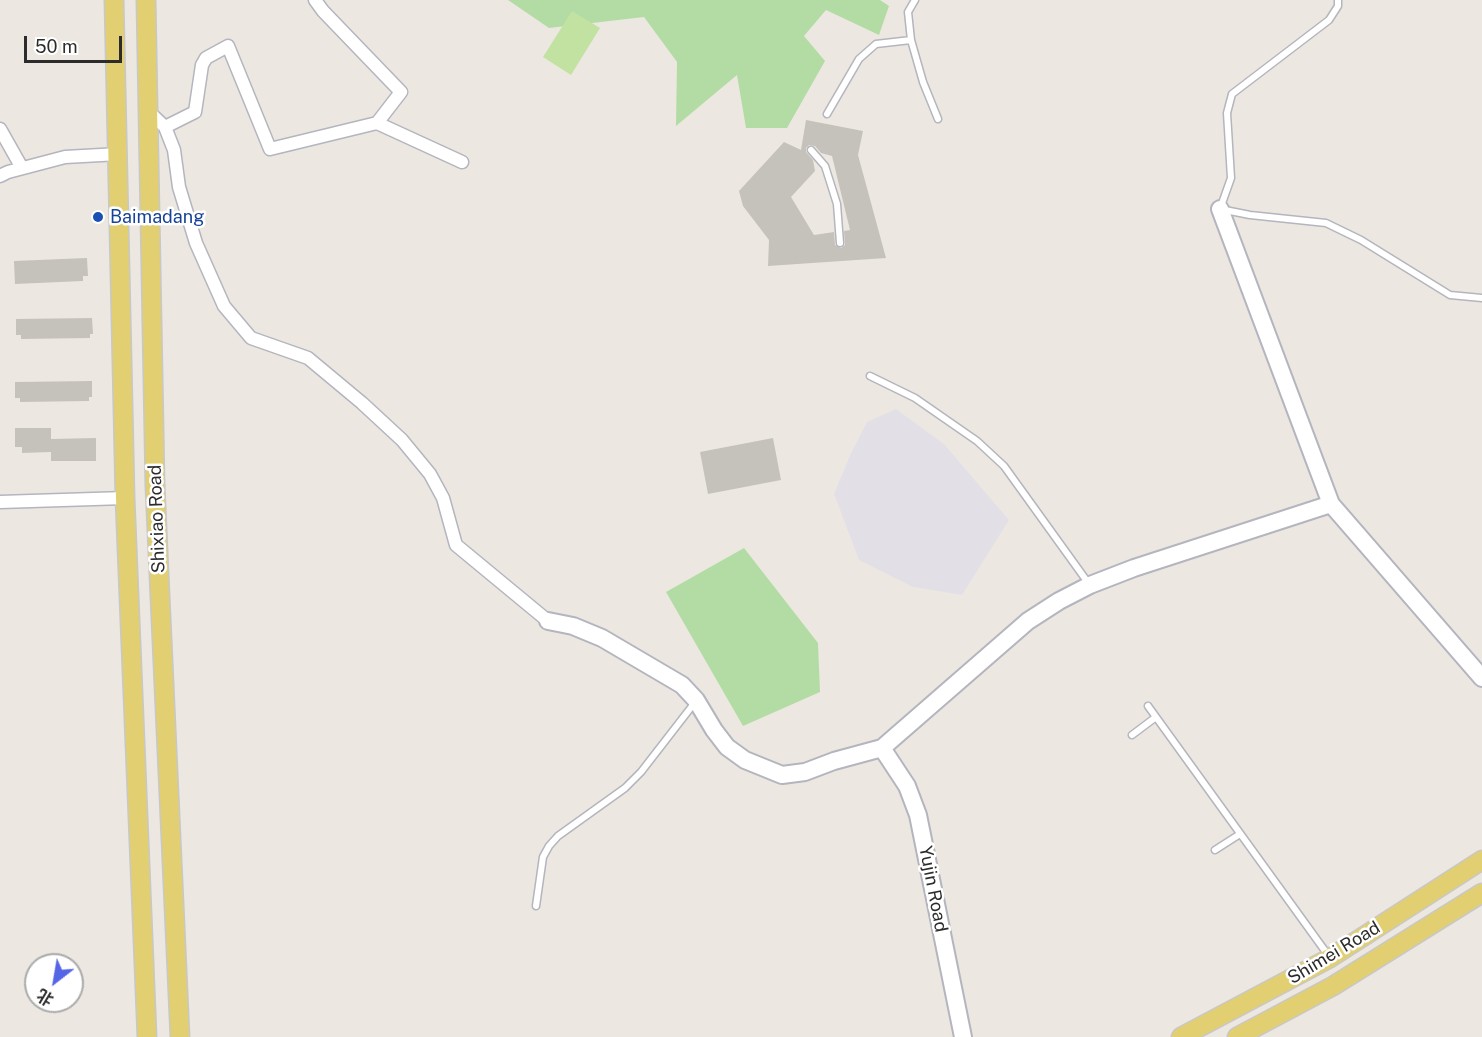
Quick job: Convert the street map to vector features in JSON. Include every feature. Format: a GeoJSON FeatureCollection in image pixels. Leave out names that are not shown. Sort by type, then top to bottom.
{"type":"FeatureCollection","features":[{"type":"Feature","properties":{"kind":"main road","name":"Shixiao Road"},"geometry":{"type":"LineString","coordinates":[[114,0],[125,498],[147,1037]]}},
{"type":"Feature","properties":{"kind":"main road","name":"Shixiao Road"},"geometry":{"type":"LineString","coordinates":[[146,0],[155,486],[180,1037]]}},
{"type":"Feature","properties":{"kind":"main road","name":"Shimei Road"},"geometry":{"type":"LineString","coordinates":[[1181,1037],[1330,958],[1482,860]]}},
{"type":"Feature","properties":{"kind":"main road","name":"Shimei Road"},"geometry":{"type":"LineString","coordinates":[[1237,1037],[1334,986],[1482,893]]}},
{"type":"Feature","properties":{"kind":"street"},"geometry":{"type":"LineString","coordinates":[[315,0],[401,92],[377,123]]}},
{"type":"Feature","properties":{"kind":"street"},"geometry":{"type":"LineString","coordinates":[[165,127],[195,112],[202,65],[206,58],[228,46],[270,149],[377,123],[462,162]]}},
{"type":"Feature","properties":{"kind":"street"},"geometry":{"type":"LineString","coordinates":[[147,110],[165,127],[174,150],[179,187],[196,243],[224,306],[251,338],[308,358],[402,440],[430,474],[443,498],[456,545],[548,621],[573,626],[602,638],[682,685],[696,700],[727,747],[745,760],[782,775],[805,772],[834,761],[882,748],[1028,621],[1090,585],[1134,568],[1331,504]]}},
{"type":"Feature","properties":{"kind":"street"},"geometry":{"type":"LineString","coordinates":[[0,129],[22,168]]}},
{"type":"Feature","properties":{"kind":"street"},"geometry":{"type":"LineString","coordinates":[[0,176],[65,157],[119,154]]}},
{"type":"Feature","properties":{"kind":"street"},"geometry":{"type":"LineString","coordinates":[[1220,209],[1331,504],[1482,678]]}},
{"type":"Feature","properties":{"kind":"street"},"geometry":{"type":"LineString","coordinates":[[0,502],[125,498]]}},
{"type":"Feature","properties":{"kind":"street","name":"Yujin Road"},"geometry":{"type":"LineString","coordinates":[[882,748],[907,786],[918,815],[963,1037]]}},
{"type":"Feature","properties":{"kind":"lane"},"geometry":{"type":"LineString","coordinates":[[915,0],[908,12],[910,40],[938,119]]}},
{"type":"Feature","properties":{"kind":"lane"},"geometry":{"type":"LineString","coordinates":[[1338,0],[1338,6],[1329,20],[1232,93],[1227,113],[1231,178],[1220,209],[1250,215],[1326,223],[1361,240],[1450,294],[1482,298]]}},
{"type":"Feature","properties":{"kind":"lane"},"geometry":{"type":"LineString","coordinates":[[827,114],[859,59],[876,44],[910,40]]}},
{"type":"Feature","properties":{"kind":"lane"},"geometry":{"type":"LineString","coordinates":[[811,150],[825,166],[837,204],[840,243]]}},
{"type":"Feature","properties":{"kind":"lane"},"geometry":{"type":"LineString","coordinates":[[870,376],[915,398],[977,441],[1004,466],[1090,585]]}},
{"type":"Feature","properties":{"kind":"lane"},"geometry":{"type":"LineString","coordinates":[[536,906],[543,857],[549,846],[558,836],[625,788],[641,772],[696,700]]}},
{"type":"Feature","properties":{"kind":"lane"},"geometry":{"type":"LineString","coordinates":[[1148,706],[1330,958]]}},
{"type":"Feature","properties":{"kind":"lane"},"geometry":{"type":"LineString","coordinates":[[1132,735],[1156,717]]}},
{"type":"Feature","properties":{"kind":"lane"},"geometry":{"type":"LineString","coordinates":[[1215,850],[1240,834]]}},
{"type":"Feature","properties":{"kind":"shaded area"},"geometry":{"type":"Polygon","coordinates":[[[896,409],[944,444],[1009,520],[962,595],[913,587],[859,560],[834,494],[867,422],[896,409]]]}},
{"type":"Feature","properties":{"kind":"green space"},"geometry":{"type":"Polygon","coordinates":[[[508,0],[880,0],[889,6],[879,35],[826,10],[804,36],[825,61],[787,128],[746,128],[737,75],[676,126],[677,62],[644,17],[549,28],[508,0]]]}},
{"type":"Feature","properties":{"kind":"green space"},"geometry":{"type":"Polygon","coordinates":[[[572,11],[600,28],[571,75],[543,57],[572,11]]]}},
{"type":"Feature","properties":{"kind":"green space"},"geometry":{"type":"Polygon","coordinates":[[[744,548],[818,643],[820,692],[743,726],[666,592],[744,548]]]}},
{"type":"Feature","properties":{"kind":"building"},"geometry":{"type":"Polygon","coordinates":[[[806,120],[863,131],[858,155],[886,258],[768,266],[769,240],[743,206],[739,191],[784,142],[801,150],[806,120]],[[809,145],[806,152],[813,160],[815,171],[791,197],[814,235],[834,232],[835,245],[841,248],[845,245],[844,231],[850,230],[832,156],[821,153],[815,146],[809,145]]]}},
{"type":"Feature","properties":{"kind":"building"},"geometry":{"type":"Polygon","coordinates":[[[87,258],[88,276],[83,276],[83,281],[15,284],[14,261],[87,258]]]}},
{"type":"Feature","properties":{"kind":"building"},"geometry":{"type":"Polygon","coordinates":[[[92,318],[93,334],[90,334],[90,338],[21,339],[21,335],[16,335],[16,319],[92,318]]]}},
{"type":"Feature","properties":{"kind":"building"},"geometry":{"type":"Polygon","coordinates":[[[92,381],[92,397],[89,397],[89,401],[20,402],[20,398],[15,398],[15,382],[92,381]]]}},
{"type":"Feature","properties":{"kind":"building"},"geometry":{"type":"Polygon","coordinates":[[[15,428],[51,428],[51,439],[96,438],[96,461],[51,461],[51,452],[22,453],[22,447],[15,447],[15,428]]]}},
{"type":"Feature","properties":{"kind":"building"},"geometry":{"type":"Polygon","coordinates":[[[773,438],[781,480],[708,494],[700,452],[773,438]]]}},
{"type":"Feature","properties":{"kind":"place","name":"Baimadang"},"geometry":{"type":"Point","coordinates":[98,217]}}]}
